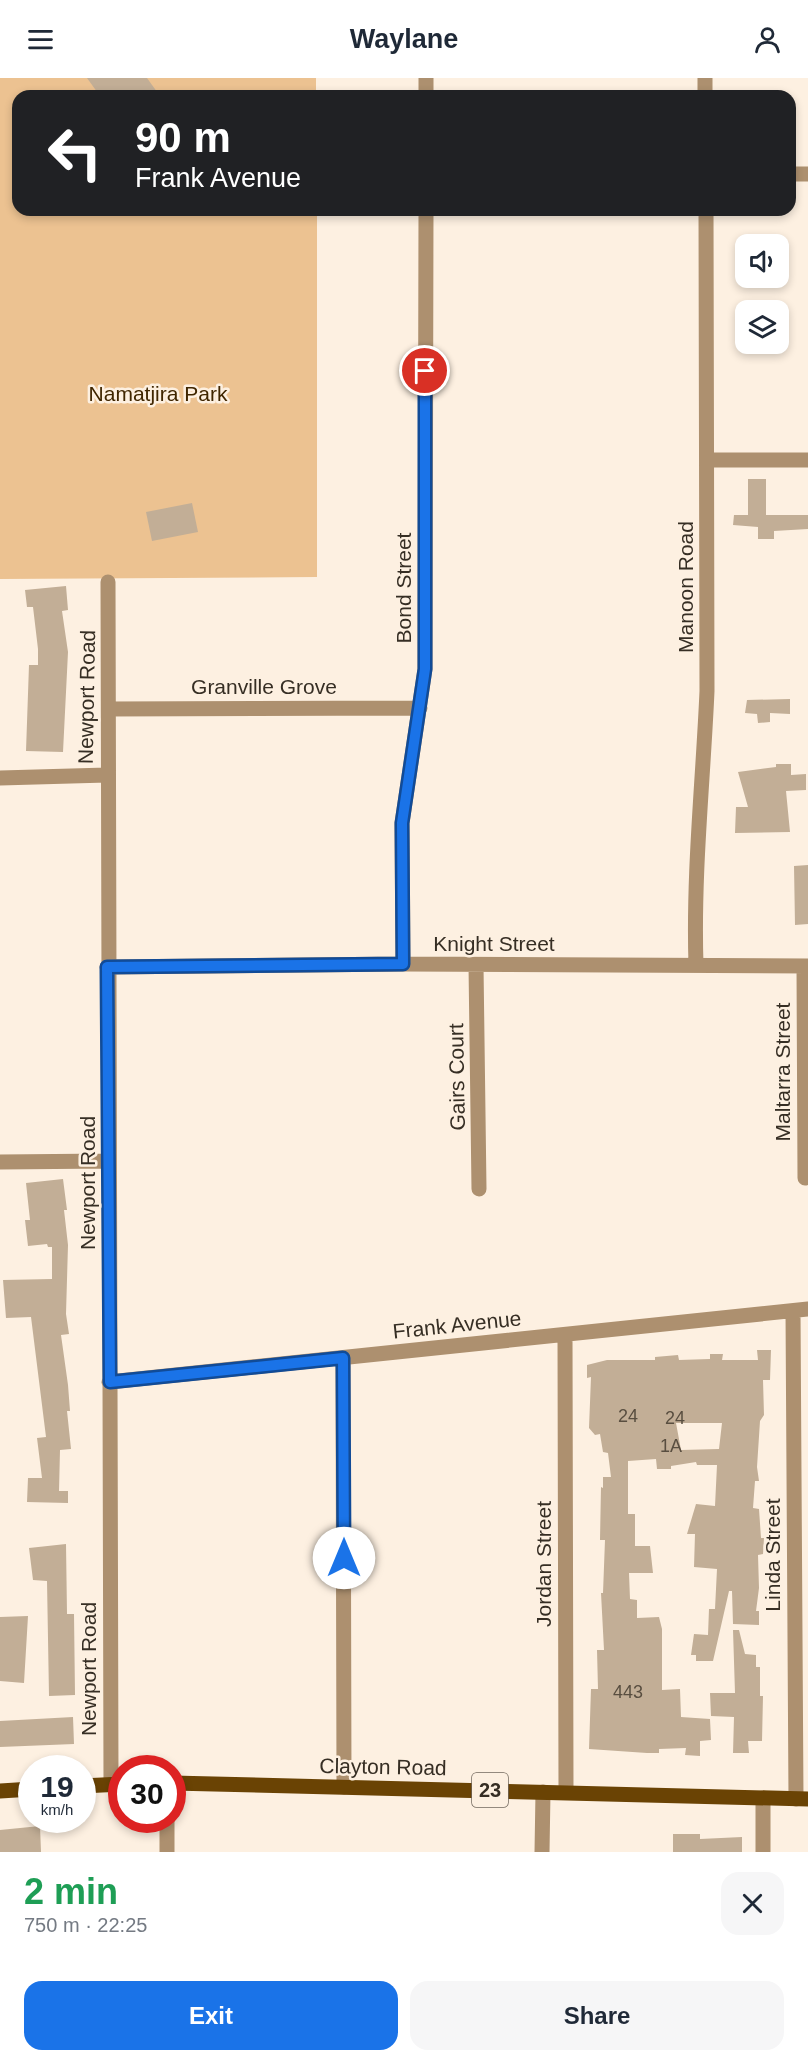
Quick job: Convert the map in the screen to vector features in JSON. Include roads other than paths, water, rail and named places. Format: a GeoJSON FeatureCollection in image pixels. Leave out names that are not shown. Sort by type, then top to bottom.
{"type":"FeatureCollection","features":[{"type":"Feature","properties":{"kind":"main road","name":"Clayton Road"},"geometry":{"type":"LineString","coordinates":[[186,1783],[802,1799]]}},
{"type":"Feature","properties":{"kind":"main road"},"geometry":{"type":"LineString","coordinates":[[0,1791],[18,1790]]}},
{"type":"Feature","properties":{"kind":"street","name":"Bond Street"},"geometry":{"type":"LineString","coordinates":[[403,964],[402,823],[425,669],[426,216]]}},
{"type":"Feature","properties":{"kind":"street","name":"Manoon Road"},"geometry":{"type":"LineString","coordinates":[[696,964],[696,835],[704,761],[707,691],[706,216]]}},
{"type":"Feature","properties":{"kind":"street"},"geometry":{"type":"LineString","coordinates":[[707,460],[808,460]]}},
{"type":"Feature","properties":{"kind":"street","name":"Newport Road"},"geometry":{"type":"LineString","coordinates":[[108,582],[107,967],[116,1755]]}},
{"type":"Feature","properties":{"kind":"street","name":"Granville Grove"},"geometry":{"type":"LineString","coordinates":[[109,709],[420,708]]}},
{"type":"Feature","properties":{"kind":"street"},"geometry":{"type":"LineString","coordinates":[[0,778],[107,775]]}},
{"type":"Feature","properties":{"kind":"street","name":"Knight Street"},"geometry":{"type":"LineString","coordinates":[[107,967],[403,964],[806,966]]}},
{"type":"Feature","properties":{"kind":"street","name":"Gairs Court"},"geometry":{"type":"LineString","coordinates":[[477,965],[479,1189]]}},
{"type":"Feature","properties":{"kind":"street","name":"Maltarra Street"},"geometry":{"type":"LineString","coordinates":[[805,1178],[806,966]]}},
{"type":"Feature","properties":{"kind":"street"},"geometry":{"type":"LineString","coordinates":[[0,1162],[109,1161]]}},
{"type":"Feature","properties":{"kind":"street","name":"Frank Avenue"},"geometry":{"type":"LineString","coordinates":[[110,1382],[800,1310]]}},
{"type":"Feature","properties":{"kind":"street","name":"Linda Street"},"geometry":{"type":"LineString","coordinates":[[800,1310],[802,1799]]}},
{"type":"Feature","properties":{"kind":"street","name":"Jordan Street"},"geometry":{"type":"LineString","coordinates":[[565,1335],[566,1792]]}},
{"type":"Feature","properties":{"kind":"street"},"geometry":{"type":"LineString","coordinates":[[343,1358],[344,1787]]}},
{"type":"Feature","properties":{"kind":"street"},"geometry":{"type":"LineString","coordinates":[[542,1852],[543,1792]]}},
{"type":"Feature","properties":{"kind":"street"},"geometry":{"type":"LineString","coordinates":[[763,1798],[763,1852]]}},
{"type":"Feature","properties":{"kind":"street"},"geometry":{"type":"LineString","coordinates":[[167,1833],[168,1852]]}},
{"type":"Feature","properties":{"kind":"park label","name":"Namatjira Park"},"geometry":{"type":"Point","coordinates":[158,394]}}]}
